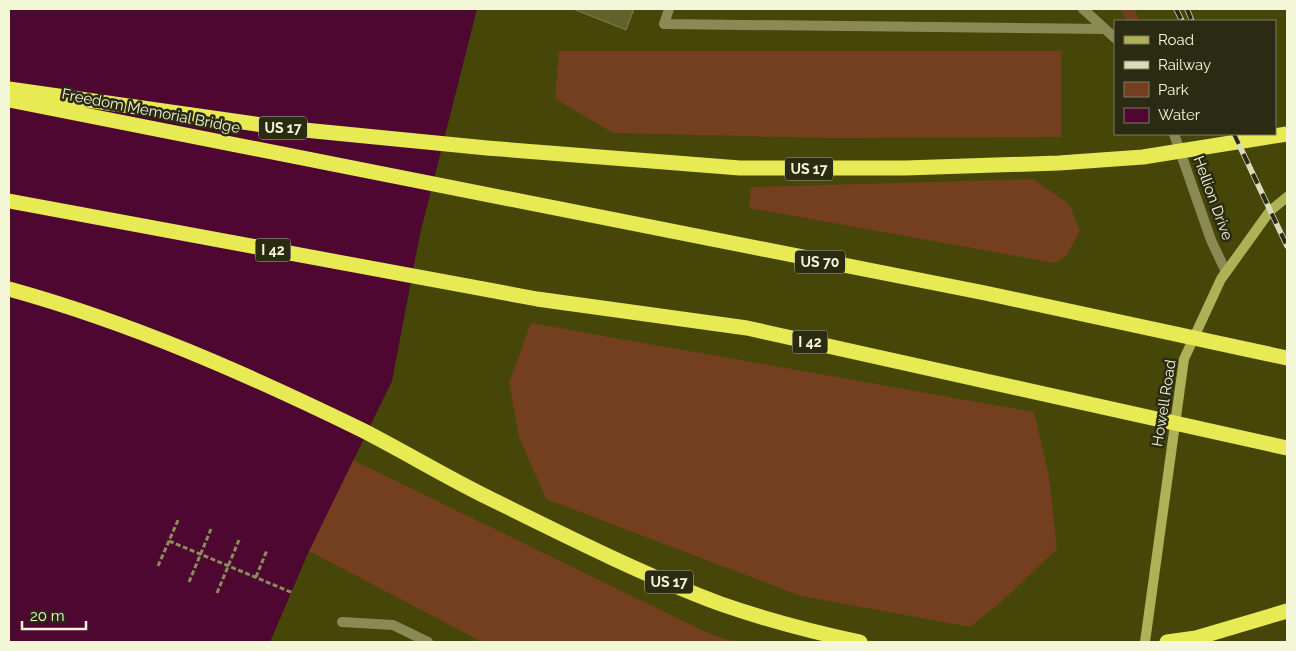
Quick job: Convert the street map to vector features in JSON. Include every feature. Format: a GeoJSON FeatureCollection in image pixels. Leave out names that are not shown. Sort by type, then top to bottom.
{"type":"FeatureCollection","features":[{"type":"Feature","properties":{"kind":"highway","name":"US 17"},"geometry":{"type":"LineString","coordinates":[[9,89],[284,128],[559,154],[740,168],[905,168],[1143,158],[1287,134]]}},
{"type":"Feature","properties":{"kind":"highway","name":"Freedom Memorial Bridge"},"geometry":{"type":"LineString","coordinates":[[9,100],[1088,315],[1287,358]]}},
{"type":"Feature","properties":{"kind":"highway","name":"I 42"},"geometry":{"type":"LineString","coordinates":[[9,200],[537,299],[747,328],[1287,448]]}},
{"type":"Feature","properties":{"kind":"highway","name":"US 17"},"geometry":{"type":"LineString","coordinates":[[9,289],[68,305],[166,340],[265,383],[363,431],[488,498],[637,568],[720,603],[800,629],[860,642]]}},
{"type":"Feature","properties":{"kind":"highway"},"geometry":{"type":"LineString","coordinates":[[1167,642],[1196,638],[1287,611]]}},
{"type":"Feature","properties":{"kind":"street"},"geometry":{"type":"LineString","coordinates":[[669,9],[664,24],[1106,29]]}},
{"type":"Feature","properties":{"kind":"street"},"geometry":{"type":"LineString","coordinates":[[1083,9],[1114,37]]}},
{"type":"Feature","properties":{"kind":"street","name":"Hellion Drive"},"geometry":{"type":"LineString","coordinates":[[1174,135],[1211,240],[1226,272]]}},
{"type":"Feature","properties":{"kind":"street","name":"Howell Road"},"geometry":{"type":"LineString","coordinates":[[1146,642],[1184,359],[1226,272],[1270,211],[1287,197]]}},
{"type":"Feature","properties":{"kind":"street"},"geometry":{"type":"LineString","coordinates":[[342,622],[393,625],[428,642]]}},
{"type":"Feature","properties":{"kind":"path"},"geometry":{"type":"LineString","coordinates":[[158,566],[179,518]]}},
{"type":"Feature","properties":{"kind":"path"},"geometry":{"type":"LineString","coordinates":[[189,582],[211,528]]}},
{"type":"Feature","properties":{"kind":"path"},"geometry":{"type":"LineString","coordinates":[[217,593],[239,540]]}},
{"type":"Feature","properties":{"kind":"path"},"geometry":{"type":"LineString","coordinates":[[169,541],[293,593]]}},
{"type":"Feature","properties":{"kind":"path"},"geometry":{"type":"LineString","coordinates":[[256,577],[267,550]]}},
{"type":"Feature","properties":{"kind":"green space"},"geometry":{"type":"Polygon","coordinates":[[[1120,9],[1134,9],[1140,20],[1126,20],[1120,9]]]}},
{"type":"Feature","properties":{"kind":"green space"},"geometry":{"type":"Polygon","coordinates":[[[559,51],[1061,51],[1061,137],[832,138],[613,133],[555,99],[559,51]]]}},
{"type":"Feature","properties":{"kind":"green space"},"geometry":{"type":"Polygon","coordinates":[[[1033,179],[1069,204],[1080,231],[1067,255],[1055,263],[749,208],[751,187],[1033,179]]]}},
{"type":"Feature","properties":{"kind":"green space"},"geometry":{"type":"Polygon","coordinates":[[[531,323],[1034,412],[1049,476],[1057,549],[1002,601],[970,627],[801,596],[546,499],[519,437],[509,383],[531,323]]]}},
{"type":"Feature","properties":{"kind":"green space"},"geometry":{"type":"Polygon","coordinates":[[[353,460],[710,634],[736,642],[482,642],[309,551],[353,460]]]}},
{"type":"Feature","properties":{"kind":"water"},"geometry":{"type":"Polygon","coordinates":[[[9,9],[477,9],[420,234],[392,381],[309,551],[270,642],[9,642],[9,9]]]}},
{"type":"Feature","properties":{"kind":"building"},"geometry":{"type":"Polygon","coordinates":[[[573,9],[634,9],[626,30],[573,9]]]}},
{"type":"Feature","properties":{"kind":"railway"},"geometry":{"type":"LineString","coordinates":[[1176,9],[1182,20]]}},
{"type":"Feature","properties":{"kind":"railway"},"geometry":{"type":"LineString","coordinates":[[1187,9],[1192,20]]}},
{"type":"Feature","properties":{"kind":"railway"},"geometry":{"type":"LineString","coordinates":[[1234,135],[1287,246]]}}]}
